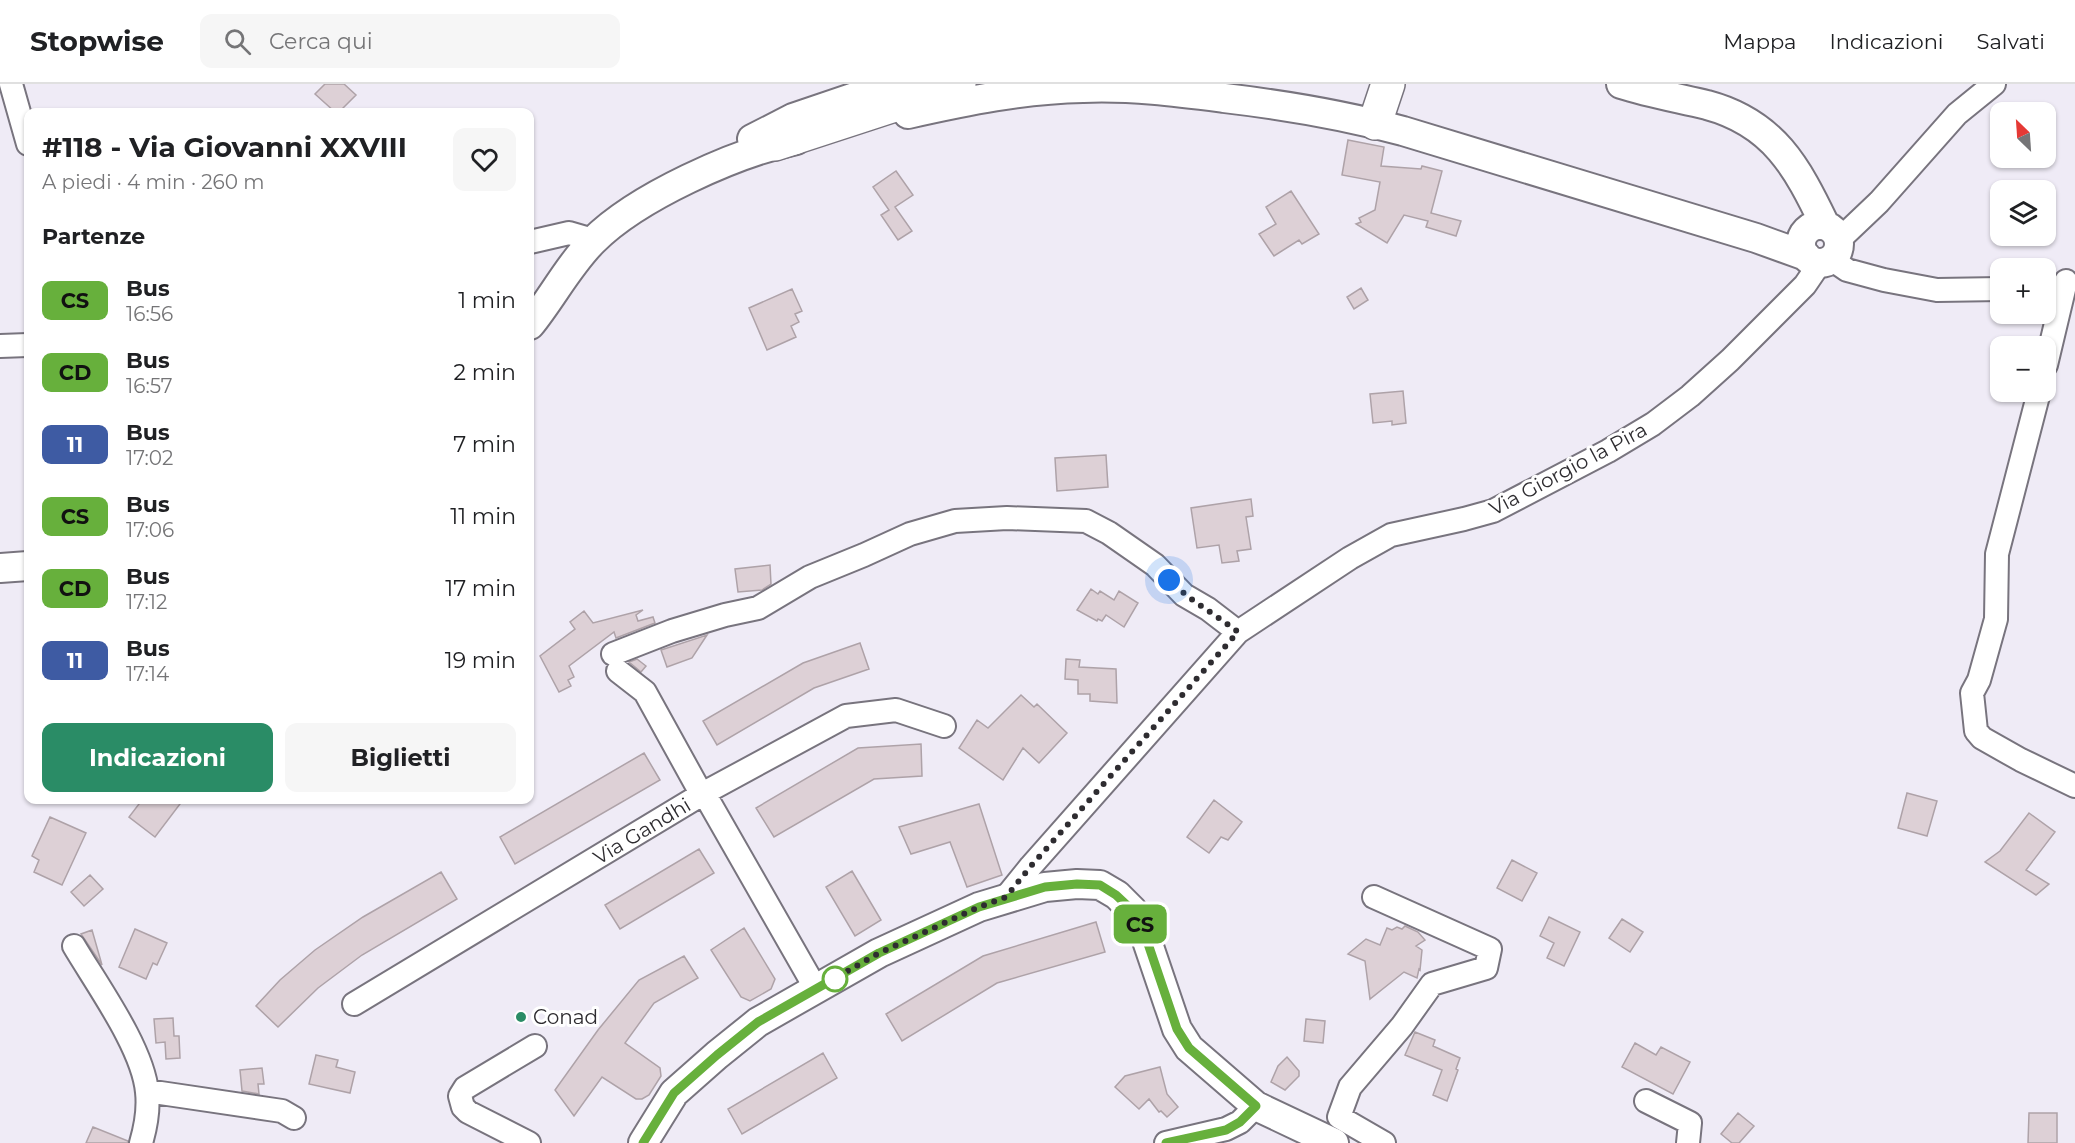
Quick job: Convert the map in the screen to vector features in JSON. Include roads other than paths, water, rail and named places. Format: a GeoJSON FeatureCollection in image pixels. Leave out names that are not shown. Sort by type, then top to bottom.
{"type":"FeatureCollection","features":[{"type":"Feature","properties":{"kind":"highway"},"geometry":{"type":"LineString","coordinates":[[775,144],[958,84]]}},
{"type":"Feature","properties":{"kind":"highway"},"geometry":{"type":"LineString","coordinates":[[1375,123],[1388,84]]}},
{"type":"Feature","properties":{"kind":"main road"},"geometry":{"type":"LineString","coordinates":[[714,168],[742,145],[781,123],[893,84]]}},
{"type":"Feature","properties":{"kind":"main road"},"geometry":{"type":"LineString","coordinates":[[534,319],[593,240],[639,206],[714,168],[775,144],[975,99],[1040,90],[1153,89],[1259,102],[1375,123],[1756,238],[1819,244],[1804,184],[1784,152],[1767,134],[1749,122],[1707,105],[1621,84]]}},
{"type":"Feature","properties":{"kind":"main road"},"geometry":{"type":"LineString","coordinates":[[0,568],[24,566]]}},
{"type":"Feature","properties":{"kind":"main road"},"geometry":{"type":"LineString","coordinates":[[643,1143],[674,1093],[758,1022],[879,953],[979,907],[1045,887],[1077,884],[1100,885],[1116,895],[1132,910],[1143,929],[1177,1029],[1189,1048],[1256,1106],[1334,1143]]}},
{"type":"Feature","properties":{"kind":"street"},"geometry":{"type":"LineString","coordinates":[[10,84],[24,131]]}},
{"type":"Feature","properties":{"kind":"street","name":"Via Giorgio la Pira"},"geometry":{"type":"LineString","coordinates":[[1006,897],[1038,857],[1238,632],[1350,558],[1391,535],[1493,511],[1608,451],[1653,424],[1690,396],[1730,360],[1805,285],[1819,244],[1879,202],[1957,114],[1994,84]]}},
{"type":"Feature","properties":{"kind":"street"},"geometry":{"type":"LineString","coordinates":[[534,241],[569,233],[593,240]]}},
{"type":"Feature","properties":{"kind":"street"},"geometry":{"type":"LineString","coordinates":[[1819,244],[1847,270],[1884,280],[1937,290],[1990,289]]}},
{"type":"Feature","properties":{"kind":"street"},"geometry":{"type":"LineString","coordinates":[[2052,336],[2062,281]]}},
{"type":"Feature","properties":{"kind":"street"},"geometry":{"type":"LineString","coordinates":[[0,346],[24,345]]}},
{"type":"Feature","properties":{"kind":"street"},"geometry":{"type":"LineString","coordinates":[[2036,402],[1997,554],[1996,619],[1979,680],[1972,693],[1976,731],[1982,738],[2075,786]]}},
{"type":"Feature","properties":{"kind":"street"},"geometry":{"type":"LineString","coordinates":[[816,989],[704,793],[698,788],[645,692],[616,663],[672,631],[758,608],[810,577],[910,534],[955,520],[1007,518],[1086,521],[1109,533],[1155,565],[1184,595],[1208,609],[1238,632]]}},
{"type":"Feature","properties":{"kind":"street","name":"Via Gandhi"},"geometry":{"type":"LineString","coordinates":[[354,1004],[704,793],[846,716],[896,710],[944,726]]}},
{"type":"Feature","properties":{"kind":"street"},"geometry":{"type":"LineString","coordinates":[[1374,897],[1491,950],[1486,968],[1432,984],[1402,1026],[1350,1087],[1339,1117],[1384,1143]]}},
{"type":"Feature","properties":{"kind":"street"},"geometry":{"type":"LineString","coordinates":[[74,946],[133,1046],[147,1090],[147,1124],[141,1143]]}},
{"type":"Feature","properties":{"kind":"street"},"geometry":{"type":"LineString","coordinates":[[529,1143],[468,1112],[463,1107],[460,1096],[465,1088],[535,1046]]}},
{"type":"Feature","properties":{"kind":"street"},"geometry":{"type":"LineString","coordinates":[[147,1090],[282,1111],[294,1118]]}},
{"type":"Feature","properties":{"kind":"street"},"geometry":{"type":"LineString","coordinates":[[1646,1101],[1690,1124],[1688,1143]]}},
{"type":"Feature","properties":{"kind":"street"},"geometry":{"type":"LineString","coordinates":[[1166,1143],[1226,1130],[1240,1122],[1256,1106]]}},
{"type":"Feature","properties":{"kind":"place","name":"Conad"},"geometry":{"type":"Point","coordinates":[521,1017]}}]}
